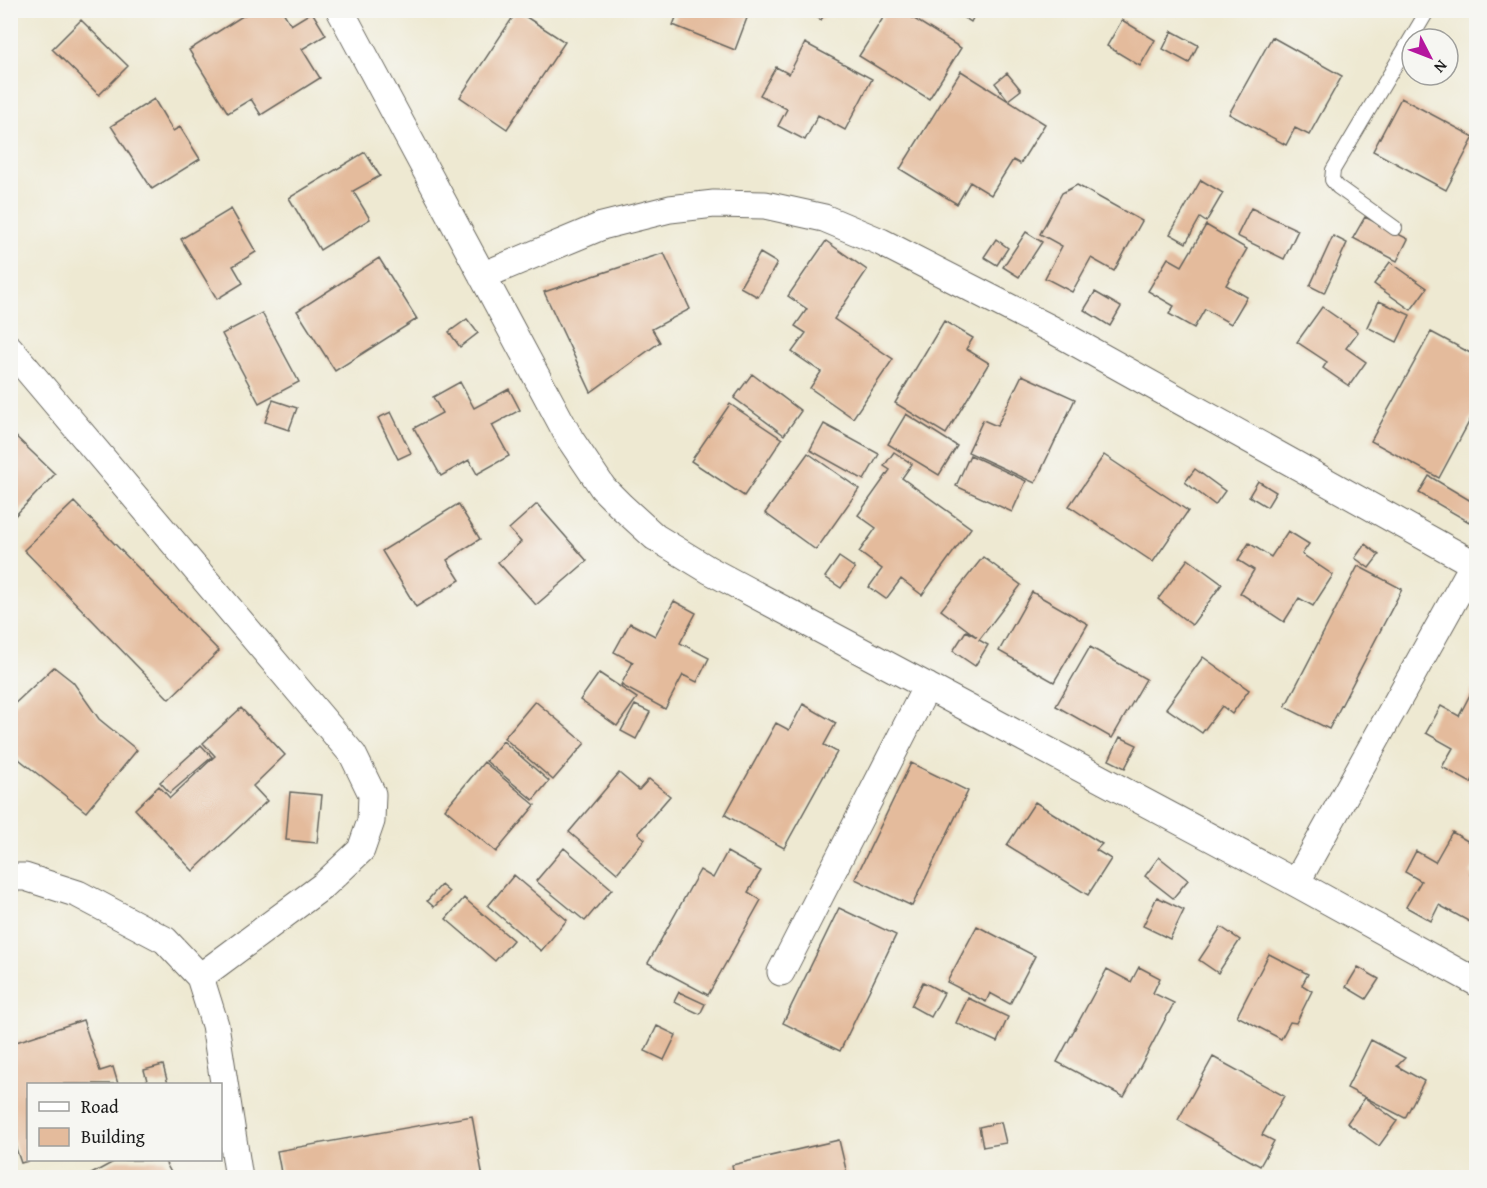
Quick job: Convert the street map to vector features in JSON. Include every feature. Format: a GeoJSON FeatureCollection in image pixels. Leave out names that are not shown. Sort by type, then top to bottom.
{"type":"FeatureCollection","features":[{"type":"Feature","properties":{"kind":"street"},"geometry":{"type":"LineString","coordinates":[[339,10],[570,439],[603,488],[656,537],[709,570],[1476,982]]}},
{"type":"Feature","properties":{"kind":"street"},"geometry":{"type":"LineString","coordinates":[[482,276],[602,226],[670,209],[714,204],[765,205],[824,218],[881,242],[1055,331],[1475,562],[1296,884]]}},
{"type":"Feature","properties":{"kind":"street"},"geometry":{"type":"LineString","coordinates":[[10,349],[353,755],[372,794],[371,821],[361,850],[324,885],[200,977]]}},
{"type":"Feature","properties":{"kind":"street"},"geometry":{"type":"LineString","coordinates":[[781,972],[927,686]]}},
{"type":"Feature","properties":{"kind":"street"},"geometry":{"type":"LineString","coordinates":[[10,877],[25,877],[78,894],[165,940],[200,977],[215,1025],[239,1178]]}},
{"type":"Feature","properties":{"kind":"lane"},"geometry":{"type":"LineString","coordinates":[[1395,228],[1338,187],[1332,180],[1333,170],[1428,10]]}},
{"type":"Feature","properties":{"kind":"building"},"geometry":{"type":"Polygon","coordinates":[[[252,10],[282,10],[291,25],[312,12],[326,35],[302,49],[320,78],[261,115],[251,99],[228,113],[189,50],[252,10]]]}},
{"type":"Feature","properties":{"kind":"building"},"geometry":{"type":"Polygon","coordinates":[[[679,10],[750,10],[735,50],[673,25],[679,10]]]}},
{"type":"Feature","properties":{"kind":"building"},"geometry":{"type":"Polygon","coordinates":[[[806,10],[827,10],[821,20],[806,10]]]}},
{"type":"Feature","properties":{"kind":"building"},"geometry":{"type":"Polygon","coordinates":[[[888,10],[900,10],[961,48],[929,99],[859,56],[888,10]]]}},
{"type":"Feature","properties":{"kind":"building"},"geometry":{"type":"Polygon","coordinates":[[[952,10],[977,10],[971,22],[952,10]]]}},
{"type":"Feature","properties":{"kind":"building"},"geometry":{"type":"Polygon","coordinates":[[[517,11],[565,42],[507,129],[460,97],[517,11]]]}},
{"type":"Feature","properties":{"kind":"building"},"geometry":{"type":"Polygon","coordinates":[[[81,20],[128,66],[99,95],[52,49],[81,20]]]}},
{"type":"Feature","properties":{"kind":"building"},"geometry":{"type":"Polygon","coordinates":[[[1122,20],[1155,40],[1140,66],[1107,46],[1122,20]]]}},
{"type":"Feature","properties":{"kind":"building"},"geometry":{"type":"Polygon","coordinates":[[[1172,31],[1198,45],[1189,63],[1163,49],[1172,31]]]}},
{"type":"Feature","properties":{"kind":"building"},"geometry":{"type":"Polygon","coordinates":[[[1272,37],[1342,76],[1309,135],[1295,128],[1286,145],[1229,114],[1272,37]]]}},
{"type":"Feature","properties":{"kind":"building"},"geometry":{"type":"Polygon","coordinates":[[[805,43],[872,79],[845,130],[818,115],[805,140],[778,126],[787,109],[760,95],[776,67],[789,74],[805,43]]]}},
{"type":"Feature","properties":{"kind":"building"},"geometry":{"type":"Polygon","coordinates":[[[961,71],[1045,124],[1020,164],[1013,160],[991,195],[970,182],[957,204],[900,169],[961,71]]]}},
{"type":"Feature","properties":{"kind":"building"},"geometry":{"type":"Polygon","coordinates":[[[1007,73],[1021,90],[1008,100],[995,83],[1007,73]]]}},
{"type":"Feature","properties":{"kind":"building"},"geometry":{"type":"Polygon","coordinates":[[[1401,98],[1474,137],[1446,190],[1373,151],[1401,98]]]}},
{"type":"Feature","properties":{"kind":"building"},"geometry":{"type":"Polygon","coordinates":[[[154,99],[173,131],[180,127],[200,159],[152,189],[111,126],[154,99]]]}},
{"type":"Feature","properties":{"kind":"building"},"geometry":{"type":"Polygon","coordinates":[[[365,152],[380,176],[353,191],[370,219],[320,250],[289,198],[365,152]]]}},
{"type":"Feature","properties":{"kind":"building"},"geometry":{"type":"Polygon","coordinates":[[[1201,180],[1223,193],[1206,222],[1200,218],[1186,243],[1170,234],[1201,180]]]}},
{"type":"Feature","properties":{"kind":"building"},"geometry":{"type":"Polygon","coordinates":[[[1077,185],[1142,221],[1114,271],[1091,258],[1072,292],[1045,278],[1062,246],[1040,234],[1062,193],[1077,185]]]}},
{"type":"Feature","properties":{"kind":"building"},"geometry":{"type":"Polygon","coordinates":[[[1251,208],[1298,230],[1284,259],[1237,236],[1251,208]]]}},
{"type":"Feature","properties":{"kind":"building"},"geometry":{"type":"Polygon","coordinates":[[[231,209],[256,252],[233,266],[243,283],[217,299],[181,239],[231,209]]]}},
{"type":"Feature","properties":{"kind":"building"},"geometry":{"type":"Polygon","coordinates":[[[1365,217],[1408,239],[1397,261],[1353,238],[1365,217]]]}},
{"type":"Feature","properties":{"kind":"building"},"geometry":{"type":"Polygon","coordinates":[[[1206,225],[1247,249],[1226,285],[1247,297],[1231,324],[1205,309],[1194,328],[1169,314],[1174,306],[1148,291],[1168,258],[1182,266],[1206,225]]]}},
{"type":"Feature","properties":{"kind":"building"},"geometry":{"type":"Polygon","coordinates":[[[1026,232],[1042,242],[1019,277],[1003,267],[1026,232]]]}},
{"type":"Feature","properties":{"kind":"building"},"geometry":{"type":"Polygon","coordinates":[[[1333,236],[1347,243],[1324,293],[1310,286],[1333,236]]]}},
{"type":"Feature","properties":{"kind":"building"},"geometry":{"type":"Polygon","coordinates":[[[996,239],[1008,248],[997,265],[984,257],[996,239]]]}},
{"type":"Feature","properties":{"kind":"building"},"geometry":{"type":"Polygon","coordinates":[[[826,241],[867,270],[834,319],[893,359],[853,418],[810,388],[821,372],[792,352],[806,333],[795,326],[807,309],[788,296],[826,241]]]}},
{"type":"Feature","properties":{"kind":"building"},"geometry":{"type":"Polygon","coordinates":[[[664,253],[690,309],[652,329],[660,342],[591,392],[544,292],[664,253]]]}},
{"type":"Feature","properties":{"kind":"building"},"geometry":{"type":"Polygon","coordinates":[[[760,253],[777,263],[758,297],[740,287],[760,253]]]}},
{"type":"Feature","properties":{"kind":"building"},"geometry":{"type":"Polygon","coordinates":[[[379,258],[417,319],[335,371],[297,311],[379,258]]]}},
{"type":"Feature","properties":{"kind":"building"},"geometry":{"type":"Polygon","coordinates":[[[1390,262],[1427,288],[1411,310],[1374,284],[1390,262]]]}},
{"type":"Feature","properties":{"kind":"building"},"geometry":{"type":"Polygon","coordinates":[[[1095,292],[1121,307],[1110,326],[1084,310],[1095,292]]]}},
{"type":"Feature","properties":{"kind":"building"},"geometry":{"type":"Polygon","coordinates":[[[1379,301],[1410,315],[1397,342],[1367,327],[1379,301]]]}},
{"type":"Feature","properties":{"kind":"building"},"geometry":{"type":"Polygon","coordinates":[[[1322,307],[1358,332],[1346,348],[1366,362],[1349,386],[1323,368],[1327,362],[1297,342],[1322,307]]]}},
{"type":"Feature","properties":{"kind":"building"},"geometry":{"type":"Polygon","coordinates":[[[262,313],[299,382],[259,403],[222,334],[262,313]]]}},
{"type":"Feature","properties":{"kind":"building"},"geometry":{"type":"Polygon","coordinates":[[[467,319],[478,333],[460,347],[449,332],[467,319]]]}},
{"type":"Feature","properties":{"kind":"building"},"geometry":{"type":"Polygon","coordinates":[[[944,321],[973,338],[966,349],[989,363],[946,434],[895,403],[944,321]]]}},
{"type":"Feature","properties":{"kind":"building"},"geometry":{"type":"Polygon","coordinates":[[[1431,332],[1476,356],[1476,409],[1439,478],[1371,441],[1431,332]]]}},
{"type":"Feature","properties":{"kind":"building"},"geometry":{"type":"Polygon","coordinates":[[[752,374],[801,411],[784,435],[734,398],[752,374]]]}},
{"type":"Feature","properties":{"kind":"building"},"geometry":{"type":"Polygon","coordinates":[[[1022,375],[1075,399],[1035,483],[968,452],[983,420],[997,426],[1022,375]]]}},
{"type":"Feature","properties":{"kind":"building"},"geometry":{"type":"Polygon","coordinates":[[[460,382],[474,408],[509,389],[520,410],[492,425],[509,456],[477,474],[469,460],[441,476],[414,428],[442,413],[433,397],[460,382]]]}},
{"type":"Feature","properties":{"kind":"building"},"geometry":{"type":"Polygon","coordinates":[[[273,400],[297,408],[289,430],[265,422],[273,400]]]}},
{"type":"Feature","properties":{"kind":"building"},"geometry":{"type":"Polygon","coordinates":[[[730,404],[782,439],[744,496],[691,461],[730,404]]]}},
{"type":"Feature","properties":{"kind":"building"},"geometry":{"type":"Polygon","coordinates":[[[391,412],[411,453],[398,459],[378,418],[391,412]]]}},
{"type":"Feature","properties":{"kind":"building"},"geometry":{"type":"Polygon","coordinates":[[[906,414],[957,446],[939,475],[888,444],[906,414]]]}},
{"type":"Feature","properties":{"kind":"building"},"geometry":{"type":"Polygon","coordinates":[[[824,424],[879,454],[864,480],[810,450],[824,424]]]}},
{"type":"Feature","properties":{"kind":"building"},"geometry":{"type":"Polygon","coordinates":[[[10,431],[55,474],[10,521],[10,431]]]}},
{"type":"Feature","properties":{"kind":"building"},"geometry":{"type":"Polygon","coordinates":[[[894,452],[912,464],[902,478],[971,528],[922,595],[901,579],[886,599],[869,587],[882,569],[859,552],[876,528],[858,515],[890,470],[884,466],[894,452]]]}},
{"type":"Feature","properties":{"kind":"building"},"geometry":{"type":"Polygon","coordinates":[[[808,453],[859,489],[816,550],[765,513],[808,453]]]}},
{"type":"Feature","properties":{"kind":"building"},"geometry":{"type":"Polygon","coordinates":[[[970,455],[1026,481],[1012,512],[956,486],[970,455]]]}},
{"type":"Feature","properties":{"kind":"building"},"geometry":{"type":"Polygon","coordinates":[[[1104,455],[1188,511],[1153,562],[1069,506],[1104,455]]]}},
{"type":"Feature","properties":{"kind":"building"},"geometry":{"type":"Polygon","coordinates":[[[1195,469],[1225,491],[1215,505],[1185,482],[1195,469]]]}},
{"type":"Feature","properties":{"kind":"building"},"geometry":{"type":"Polygon","coordinates":[[[1429,476],[1476,504],[1476,509],[1469,522],[1419,493],[1429,476]]]}},
{"type":"Feature","properties":{"kind":"building"},"geometry":{"type":"Polygon","coordinates":[[[1258,481],[1276,492],[1267,507],[1249,496],[1258,481]]]}},
{"type":"Feature","properties":{"kind":"building"},"geometry":{"type":"Polygon","coordinates":[[[74,502],[219,651],[169,699],[24,550],[74,502]]]}},
{"type":"Feature","properties":{"kind":"building"},"geometry":{"type":"Polygon","coordinates":[[[458,504],[480,539],[447,560],[460,580],[416,607],[382,551],[458,504]]]}},
{"type":"Feature","properties":{"kind":"building"},"geometry":{"type":"Polygon","coordinates":[[[537,504],[587,561],[536,605],[498,562],[521,542],[509,529],[537,504]]]}},
{"type":"Feature","properties":{"kind":"building"},"geometry":{"type":"Polygon","coordinates":[[[1288,531],[1309,544],[1302,554],[1333,575],[1313,606],[1299,598],[1284,622],[1240,593],[1254,570],[1238,560],[1249,543],[1271,557],[1288,531]]]}},
{"type":"Feature","properties":{"kind":"building"},"geometry":{"type":"Polygon","coordinates":[[[1365,544],[1379,555],[1369,568],[1355,558],[1365,544]]]}},
{"type":"Feature","properties":{"kind":"building"},"geometry":{"type":"Polygon","coordinates":[[[839,557],[855,568],[841,588],[825,577],[839,557]]]}},
{"type":"Feature","properties":{"kind":"building"},"geometry":{"type":"Polygon","coordinates":[[[983,557],[1021,585],[979,640],[988,645],[975,666],[953,651],[966,631],[977,637],[941,610],[983,557]]]}},
{"type":"Feature","properties":{"kind":"building"},"geometry":{"type":"Polygon","coordinates":[[[1188,559],[1222,584],[1192,625],[1158,599],[1188,559]]]}},
{"type":"Feature","properties":{"kind":"building"},"geometry":{"type":"Polygon","coordinates":[[[1358,566],[1402,589],[1329,729],[1285,707],[1358,566]]]}},
{"type":"Feature","properties":{"kind":"building"},"geometry":{"type":"Polygon","coordinates":[[[1032,592],[1088,624],[1054,682],[999,651],[1032,592]]]}},
{"type":"Feature","properties":{"kind":"building"},"geometry":{"type":"Polygon","coordinates":[[[674,601],[696,613],[680,643],[709,658],[697,682],[683,675],[665,709],[621,685],[633,662],[614,652],[630,623],[655,636],[674,601]]]}},
{"type":"Feature","properties":{"kind":"building"},"geometry":{"type":"Polygon","coordinates":[[[1090,647],[1146,679],[1112,738],[1056,706],[1090,647]]]}},
{"type":"Feature","properties":{"kind":"building"},"geometry":{"type":"Polygon","coordinates":[[[1203,657],[1249,690],[1232,714],[1222,706],[1202,733],[1166,708],[1203,657]]]}},
{"type":"Feature","properties":{"kind":"building"},"geometry":{"type":"Polygon","coordinates":[[[54,667],[73,682],[99,719],[137,750],[86,812],[20,760],[10,747],[10,708],[54,667]]]}},
{"type":"Feature","properties":{"kind":"building"},"geometry":{"type":"Polygon","coordinates":[[[599,673],[637,698],[617,726],[580,700],[599,673]]]}},
{"type":"Feature","properties":{"kind":"building"},"geometry":{"type":"Polygon","coordinates":[[[1476,683],[1476,773],[1471,783],[1442,767],[1453,748],[1426,733],[1441,706],[1459,716],[1476,683]]]}},
{"type":"Feature","properties":{"kind":"building"},"geometry":{"type":"Polygon","coordinates":[[[535,701],[585,743],[553,780],[504,738],[535,701]]]}},
{"type":"Feature","properties":{"kind":"building"},"geometry":{"type":"Polygon","coordinates":[[[803,704],[836,723],[824,745],[837,752],[784,848],[725,815],[776,723],[789,730],[803,704]]]}},
{"type":"Feature","properties":{"kind":"building"},"geometry":{"type":"Polygon","coordinates":[[[635,705],[650,712],[636,739],[621,731],[635,705]]]}},
{"type":"Feature","properties":{"kind":"building"},"geometry":{"type":"Polygon","coordinates":[[[241,708],[285,755],[253,786],[267,801],[193,871],[135,809],[159,786],[170,798],[215,756],[203,743],[241,708]]]}},
{"type":"Feature","properties":{"kind":"building"},"geometry":{"type":"Polygon","coordinates":[[[1120,737],[1137,745],[1125,768],[1109,760],[1120,737]]]}},
{"type":"Feature","properties":{"kind":"building"},"geometry":{"type":"Polygon","coordinates":[[[503,741],[549,781],[533,800],[486,761],[503,741]]]}},
{"type":"Feature","properties":{"kind":"building"},"geometry":{"type":"Polygon","coordinates":[[[201,745],[212,757],[170,793],[160,782],[201,745]]]}},
{"type":"Feature","properties":{"kind":"building"},"geometry":{"type":"Polygon","coordinates":[[[484,762],[535,805],[496,852],[445,809],[484,762]]]}},
{"type":"Feature","properties":{"kind":"building"},"geometry":{"type":"Polygon","coordinates":[[[911,763],[968,791],[912,906],[855,879],[911,763]]]}},
{"type":"Feature","properties":{"kind":"building"},"geometry":{"type":"Polygon","coordinates":[[[619,773],[639,790],[649,779],[670,796],[638,833],[645,839],[617,873],[569,832],[619,773]]]}},
{"type":"Feature","properties":{"kind":"building"},"geometry":{"type":"Polygon","coordinates":[[[290,792],[322,795],[317,843],[286,840],[290,792]]]}},
{"type":"Feature","properties":{"kind":"building"},"geometry":{"type":"Polygon","coordinates":[[[1035,802],[1102,844],[1096,850],[1111,859],[1088,895],[1007,845],[1035,802]]]}},
{"type":"Feature","properties":{"kind":"building"},"geometry":{"type":"Polygon","coordinates":[[[1452,832],[1476,846],[1476,862],[1470,874],[1476,877],[1476,909],[1470,922],[1439,905],[1431,921],[1406,907],[1421,881],[1405,872],[1416,851],[1435,862],[1452,832]]]}},
{"type":"Feature","properties":{"kind":"building"},"geometry":{"type":"Polygon","coordinates":[[[564,848],[612,889],[585,921],[536,881],[564,848]]]}},
{"type":"Feature","properties":{"kind":"building"},"geometry":{"type":"Polygon","coordinates":[[[727,852],[761,871],[748,892],[761,900],[708,995],[648,963],[700,870],[713,878],[727,852]]]}},
{"type":"Feature","properties":{"kind":"building"},"geometry":{"type":"Polygon","coordinates":[[[1159,857],[1188,880],[1173,898],[1145,876],[1159,857]]]}},
{"type":"Feature","properties":{"kind":"building"},"geometry":{"type":"Polygon","coordinates":[[[514,875],[567,920],[541,951],[488,906],[514,875]]]}},
{"type":"Feature","properties":{"kind":"building"},"geometry":{"type":"Polygon","coordinates":[[[441,885],[449,892],[434,907],[427,901],[441,885]]]}},
{"type":"Feature","properties":{"kind":"building"},"geometry":{"type":"Polygon","coordinates":[[[1157,897],[1184,910],[1170,939],[1143,926],[1157,897]]]}},
{"type":"Feature","properties":{"kind":"building"},"geometry":{"type":"Polygon","coordinates":[[[464,898],[513,940],[495,961],[446,919],[464,898]]]}},
{"type":"Feature","properties":{"kind":"building"},"geometry":{"type":"Polygon","coordinates":[[[839,908],[896,935],[840,1051],[783,1023],[839,908]]]}},
{"type":"Feature","properties":{"kind":"building"},"geometry":{"type":"Polygon","coordinates":[[[977,926],[1035,956],[1010,1004],[990,993],[986,1002],[947,982],[977,926]]]}},
{"type":"Feature","properties":{"kind":"building"},"geometry":{"type":"Polygon","coordinates":[[[1221,927],[1240,940],[1218,973],[1199,960],[1221,927]]]}},
{"type":"Feature","properties":{"kind":"building"},"geometry":{"type":"Polygon","coordinates":[[[1269,954],[1308,974],[1302,985],[1312,991],[1296,1023],[1290,1022],[1281,1039],[1237,1016],[1269,954]]]}},
{"type":"Feature","properties":{"kind":"building"},"geometry":{"type":"Polygon","coordinates":[[[1139,967],[1160,978],[1153,993],[1174,1003],[1124,1097],[1057,1062],[1107,969],[1131,982],[1139,967]]]}},
{"type":"Feature","properties":{"kind":"building"},"geometry":{"type":"Polygon","coordinates":[[[1358,967],[1379,979],[1366,999],[1346,987],[1358,967]]]}},
{"type":"Feature","properties":{"kind":"building"},"geometry":{"type":"Polygon","coordinates":[[[923,982],[944,993],[931,1017],[911,1006],[923,982]]]}},
{"type":"Feature","properties":{"kind":"building"},"geometry":{"type":"Polygon","coordinates":[[[679,992],[705,1004],[700,1014],[674,1002],[679,992]]]}},
{"type":"Feature","properties":{"kind":"building"},"geometry":{"type":"Polygon","coordinates":[[[968,998],[1008,1017],[997,1042],[956,1023],[968,998]]]}},
{"type":"Feature","properties":{"kind":"building"},"geometry":{"type":"Polygon","coordinates":[[[83,1020],[100,1071],[113,1067],[118,1083],[27,1083],[28,1161],[21,1163],[10,1131],[10,1044],[83,1020]]]}},
{"type":"Feature","properties":{"kind":"building"},"geometry":{"type":"Polygon","coordinates":[[[657,1026],[676,1035],[664,1060],[645,1051],[657,1026]]]}},
{"type":"Feature","properties":{"kind":"building"},"geometry":{"type":"Polygon","coordinates":[[[1371,1040],[1405,1058],[1397,1066],[1424,1081],[1405,1118],[1347,1088],[1371,1040]]]}},
{"type":"Feature","properties":{"kind":"building"},"geometry":{"type":"Polygon","coordinates":[[[1213,1057],[1284,1096],[1262,1135],[1274,1141],[1260,1166],[1178,1120],[1213,1057]]]}},
{"type":"Feature","properties":{"kind":"building"},"geometry":{"type":"Polygon","coordinates":[[[163,1065],[168,1083],[148,1083],[144,1070],[163,1065]]]}},
{"type":"Feature","properties":{"kind":"building"},"geometry":{"type":"Polygon","coordinates":[[[1365,1098],[1397,1121],[1379,1146],[1347,1123],[1365,1098]]]}},
{"type":"Feature","properties":{"kind":"building"},"geometry":{"type":"Polygon","coordinates":[[[472,1116],[483,1178],[282,1178],[277,1151],[472,1116]]]}},
{"type":"Feature","properties":{"kind":"building"},"geometry":{"type":"Polygon","coordinates":[[[1001,1122],[1006,1143],[983,1147],[979,1127],[1001,1122]]]}},
{"type":"Feature","properties":{"kind":"building"},"geometry":{"type":"Polygon","coordinates":[[[839,1140],[848,1178],[735,1178],[732,1165],[839,1140]]]}},
{"type":"Feature","properties":{"kind":"building"},"geometry":{"type":"Polygon","coordinates":[[[115,1161],[165,1161],[174,1178],[84,1178],[115,1161]]]}}]}
